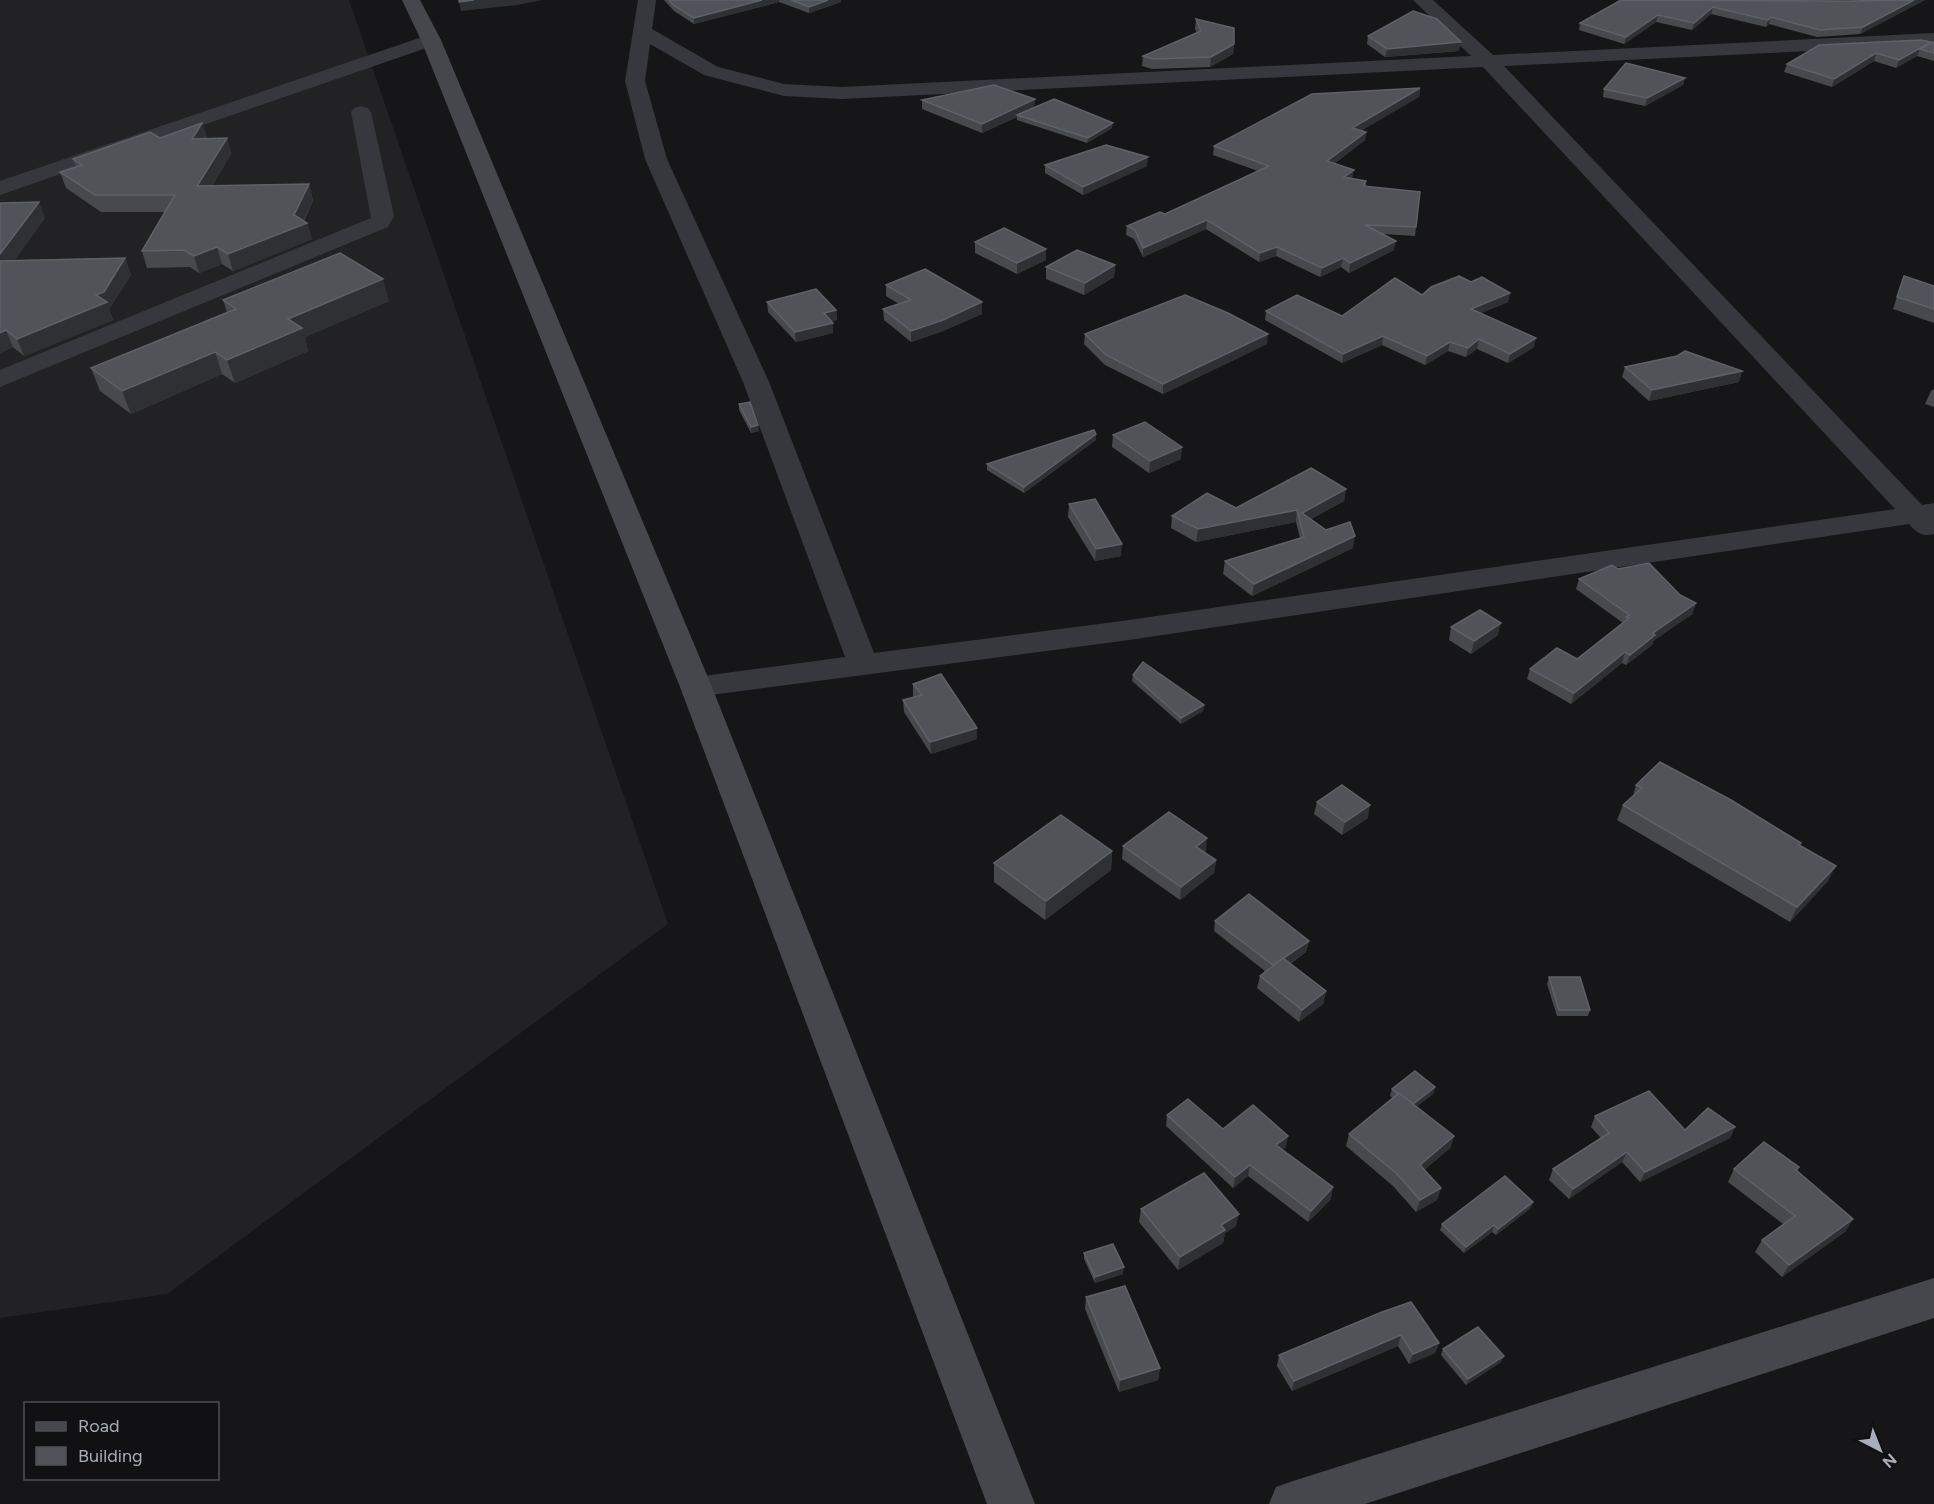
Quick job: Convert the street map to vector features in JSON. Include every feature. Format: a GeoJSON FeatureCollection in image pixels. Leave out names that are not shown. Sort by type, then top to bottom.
{"type":"FeatureCollection","features":[{"type":"Feature","properties":{"kind":"street"},"geometry":{"type":"LineString","coordinates":[[411,0],[431,40],[696,687],[1011,1504]]}},
{"type":"Feature","properties":{"kind":"street"},"geometry":{"type":"LineString","coordinates":[[646,0],[635,81],[656,159],[756,382],[863,665]]}},
{"type":"Feature","properties":{"kind":"street"},"geometry":{"type":"LineString","coordinates":[[1422,0],[1487,60],[1928,520]]}},
{"type":"Feature","properties":{"kind":"street"},"geometry":{"type":"LineString","coordinates":[[642,31],[711,71],[784,90],[842,93],[1934,39]]}},
{"type":"Feature","properties":{"kind":"street"},"geometry":{"type":"LineString","coordinates":[[0,188],[431,40]]}},
{"type":"Feature","properties":{"kind":"street"},"geometry":{"type":"LineString","coordinates":[[0,380],[380,222],[383,216],[361,112]]}},
{"type":"Feature","properties":{"kind":"street"},"geometry":{"type":"LineString","coordinates":[[696,687],[1134,630],[1928,520]]}},
{"type":"Feature","properties":{"kind":"street"},"geometry":{"type":"LineString","coordinates":[[1293,1504],[1934,1298]]}},
{"type":"Feature","properties":{"kind":"shaded area"},"geometry":{"type":"Polygon","coordinates":[[[0,0],[349,0],[668,924],[167,1294],[0,1318],[0,0]]]}},
{"type":"Feature","properties":{"kind":"building"},"geometry":{"type":"Polygon","coordinates":[[[669,0],[762,0],[694,18],[669,0]]]}},
{"type":"Feature","properties":{"kind":"building"},"geometry":{"type":"Polygon","coordinates":[[[791,0],[828,0],[809,7],[791,0]]]}},
{"type":"Feature","properties":{"kind":"building"},"geometry":{"type":"Polygon","coordinates":[[[1621,0],[1914,0],[1863,27],[1820,30],[1771,17],[1768,20],[1713,7],[1694,23],[1658,15],[1626,37],[1580,23],[1621,0]]]}},
{"type":"Feature","properties":{"kind":"building"},"geometry":{"type":"Polygon","coordinates":[[[1413,11],[1437,19],[1461,42],[1387,49],[1368,36],[1413,11]]]}},
{"type":"Feature","properties":{"kind":"building"},"geometry":{"type":"Polygon","coordinates":[[[1196,19],[1234,28],[1234,44],[1211,57],[1153,59],[1143,56],[1201,31],[1196,19]]]}},
{"type":"Feature","properties":{"kind":"building"},"geometry":{"type":"Polygon","coordinates":[[[1921,40],[1931,42],[1899,60],[1876,53],[1834,79],[1787,64],[1819,45],[1921,40]]]}},
{"type":"Feature","properties":{"kind":"building"},"geometry":{"type":"Polygon","coordinates":[[[1934,42],[1934,53],[1920,49],[1934,42]]]}},
{"type":"Feature","properties":{"kind":"building"},"geometry":{"type":"Polygon","coordinates":[[[1626,63],[1685,78],[1647,98],[1604,89],[1626,63]]]}},
{"type":"Feature","properties":{"kind":"building"},"geometry":{"type":"Polygon","coordinates":[[[994,85],[1035,99],[982,124],[922,100],[994,85]]]}},
{"type":"Feature","properties":{"kind":"building"},"geometry":{"type":"Polygon","coordinates":[[[1420,88],[1352,128],[1366,132],[1327,161],[1354,170],[1344,177],[1366,181],[1363,186],[1420,192],[1416,227],[1365,225],[1396,241],[1350,263],[1343,258],[1322,268],[1277,247],[1260,253],[1207,220],[1143,248],[1135,230],[1127,226],[1160,212],[1165,214],[1269,166],[1214,146],[1312,94],[1420,88]]]}},
{"type":"Feature","properties":{"kind":"building"},"geometry":{"type":"Polygon","coordinates":[[[1054,99],[1113,123],[1088,138],[1017,115],[1054,99]]]}},
{"type":"Feature","properties":{"kind":"building"},"geometry":{"type":"Polygon","coordinates":[[[202,123],[192,139],[227,138],[197,186],[309,184],[294,215],[307,223],[228,254],[217,247],[194,256],[184,250],[142,251],[175,195],[95,195],[60,172],[82,165],[73,159],[150,132],[160,138],[202,123]]]}},
{"type":"Feature","properties":{"kind":"building"},"geometry":{"type":"Polygon","coordinates":[[[1106,145],[1148,157],[1083,187],[1045,165],[1106,145]]]}},
{"type":"Feature","properties":{"kind":"building"},"geometry":{"type":"Polygon","coordinates":[[[39,202],[0,254],[0,203],[39,202]]]}},
{"type":"Feature","properties":{"kind":"building"},"geometry":{"type":"Polygon","coordinates":[[[1004,228],[1046,249],[1017,263],[975,242],[1004,228]]]}},
{"type":"Feature","properties":{"kind":"building"},"geometry":{"type":"Polygon","coordinates":[[[1077,250],[1115,265],[1085,283],[1046,267],[1077,250]]]}},
{"type":"Feature","properties":{"kind":"building"},"geometry":{"type":"Polygon","coordinates":[[[340,253],[383,279],[288,319],[302,328],[227,360],[215,352],[122,391],[91,368],[236,309],[223,300],[340,253]]]}},
{"type":"Feature","properties":{"kind":"building"},"geometry":{"type":"Polygon","coordinates":[[[125,258],[104,292],[96,295],[107,302],[17,339],[6,330],[0,333],[0,261],[125,258]]]}},
{"type":"Feature","properties":{"kind":"building"},"geometry":{"type":"Polygon","coordinates":[[[925,269],[982,302],[943,320],[911,331],[883,309],[911,300],[886,285],[925,269]]]}},
{"type":"Feature","properties":{"kind":"building"},"geometry":{"type":"Polygon","coordinates":[[[1459,276],[1471,282],[1482,277],[1510,293],[1471,309],[1536,338],[1510,354],[1479,339],[1468,348],[1450,342],[1427,356],[1383,336],[1343,354],[1266,311],[1297,295],[1342,316],[1395,278],[1422,295],[1431,287],[1459,276]]]}},
{"type":"Feature","properties":{"kind":"building"},"geometry":{"type":"Polygon","coordinates":[[[1904,276],[1934,286],[1934,309],[1897,297],[1904,276]]]}},
{"type":"Feature","properties":{"kind":"building"},"geometry":{"type":"Polygon","coordinates":[[[816,289],[836,310],[824,313],[833,323],[795,332],[767,302],[816,289]]]}},
{"type":"Feature","properties":{"kind":"building"},"geometry":{"type":"Polygon","coordinates":[[[1185,295],[1228,313],[1268,334],[1163,384],[1106,355],[1085,334],[1185,295]]]}},
{"type":"Feature","properties":{"kind":"building"},"geometry":{"type":"Polygon","coordinates":[[[1685,351],[1742,371],[1652,390],[1625,367],[1677,356],[1685,351]]]}},
{"type":"Feature","properties":{"kind":"building"},"geometry":{"type":"Polygon","coordinates":[[[750,402],[758,425],[751,427],[739,404],[750,402]]]}},
{"type":"Feature","properties":{"kind":"building"},"geometry":{"type":"Polygon","coordinates":[[[1145,422],[1182,447],[1150,461],[1113,435],[1145,422]]]}},
{"type":"Feature","properties":{"kind":"building"},"geometry":{"type":"Polygon","coordinates":[[[1094,430],[1096,434],[1024,487],[987,464],[1094,430]]]}},
{"type":"Feature","properties":{"kind":"building"},"geometry":{"type":"Polygon","coordinates":[[[1311,468],[1346,489],[1302,513],[1326,530],[1350,522],[1355,536],[1254,584],[1225,561],[1304,537],[1297,510],[1198,529],[1172,516],[1207,493],[1236,508],[1311,468]]]}},
{"type":"Feature","properties":{"kind":"building"},"geometry":{"type":"Polygon","coordinates":[[[1095,499],[1122,544],[1096,549],[1069,504],[1095,499]]]}},
{"type":"Feature","properties":{"kind":"building"},"geometry":{"type":"Polygon","coordinates":[[[1649,563],[1680,595],[1696,603],[1653,633],[1655,635],[1630,655],[1625,652],[1574,693],[1530,669],[1557,648],[1577,659],[1629,618],[1626,617],[1629,615],[1579,579],[1612,565],[1618,569],[1649,563]]]}},
{"type":"Feature","properties":{"kind":"building"},"geometry":{"type":"Polygon","coordinates":[[[1480,610],[1501,623],[1474,641],[1451,627],[1480,610]]]}},
{"type":"Feature","properties":{"kind":"building"},"geometry":{"type":"Polygon","coordinates":[[[1143,662],[1204,705],[1181,718],[1133,675],[1143,662]]]}},
{"type":"Feature","properties":{"kind":"building"},"geometry":{"type":"Polygon","coordinates":[[[941,674],[977,728],[930,742],[903,700],[922,695],[913,684],[941,674]]]}},
{"type":"Feature","properties":{"kind":"building"},"geometry":{"type":"Polygon","coordinates":[[[1660,762],[1731,800],[1801,843],[1799,845],[1836,866],[1797,907],[1623,805],[1642,788],[1636,785],[1660,762]]]}},
{"type":"Feature","properties":{"kind":"building"},"geometry":{"type":"Polygon","coordinates":[[[1342,785],[1370,805],[1345,822],[1317,802],[1342,785]]]}},
{"type":"Feature","properties":{"kind":"building"},"geometry":{"type":"Polygon","coordinates":[[[1169,812],[1207,838],[1196,847],[1216,860],[1181,887],[1123,846],[1169,812]]]}},
{"type":"Feature","properties":{"kind":"building"},"geometry":{"type":"Polygon","coordinates":[[[1061,815],[1112,851],[1046,901],[994,863],[1061,815]]]}},
{"type":"Feature","properties":{"kind":"building"},"geometry":{"type":"Polygon","coordinates":[[[1249,894],[1309,941],[1273,965],[1215,921],[1249,894]]]}},
{"type":"Feature","properties":{"kind":"building"},"geometry":{"type":"Polygon","coordinates":[[[1283,958],[1326,991],[1302,1010],[1260,976],[1283,958]]]}},
{"type":"Feature","properties":{"kind":"building"},"geometry":{"type":"Polygon","coordinates":[[[1549,977],[1580,977],[1590,1010],[1559,1010],[1549,977]]]}},
{"type":"Feature","properties":{"kind":"building"},"geometry":{"type":"Polygon","coordinates":[[[1415,1071],[1435,1087],[1413,1104],[1392,1089],[1415,1071]]]}},
{"type":"Feature","properties":{"kind":"building"},"geometry":{"type":"Polygon","coordinates":[[[1649,1091],[1685,1130],[1708,1108],[1735,1127],[1645,1172],[1627,1152],[1573,1189],[1553,1169],[1609,1133],[1595,1116],[1649,1091]]]}},
{"type":"Feature","properties":{"kind":"building"},"geometry":{"type":"Polygon","coordinates":[[[1399,1093],[1454,1136],[1420,1165],[1441,1188],[1420,1200],[1397,1174],[1349,1134],[1399,1093]]]}},
{"type":"Feature","properties":{"kind":"building"},"geometry":{"type":"Polygon","coordinates":[[[1188,1099],[1223,1129],[1253,1105],[1288,1136],[1276,1145],[1333,1187],[1311,1211],[1250,1165],[1235,1177],[1167,1115],[1188,1099]]]}},
{"type":"Feature","properties":{"kind":"building"},"geometry":{"type":"Polygon","coordinates":[[[1764,1142],[1799,1167],[1796,1170],[1853,1219],[1789,1265],[1762,1240],[1795,1216],[1734,1169],[1764,1142]]]}},
{"type":"Feature","properties":{"kind":"building"},"geometry":{"type":"Polygon","coordinates":[[[1204,1173],[1239,1214],[1221,1225],[1225,1230],[1180,1257],[1141,1209],[1204,1173]]]}},
{"type":"Feature","properties":{"kind":"building"},"geometry":{"type":"Polygon","coordinates":[[[1505,1176],[1533,1202],[1498,1229],[1494,1225],[1466,1247],[1442,1224],[1505,1176]]]}},
{"type":"Feature","properties":{"kind":"building"},"geometry":{"type":"Polygon","coordinates":[[[1113,1244],[1124,1267],[1095,1277],[1084,1253],[1113,1244]]]}},
{"type":"Feature","properties":{"kind":"building"},"geometry":{"type":"Polygon","coordinates":[[[1125,1286],[1160,1368],[1120,1380],[1086,1297],[1125,1286]]]}},
{"type":"Feature","properties":{"kind":"building"},"geometry":{"type":"Polygon","coordinates":[[[1411,1302],[1439,1343],[1413,1354],[1401,1335],[1294,1381],[1279,1355],[1382,1312],[1411,1302]]]}},
{"type":"Feature","properties":{"kind":"building"},"geometry":{"type":"Polygon","coordinates":[[[1478,1327],[1504,1356],[1468,1379],[1443,1349],[1478,1327]]]}}]}
